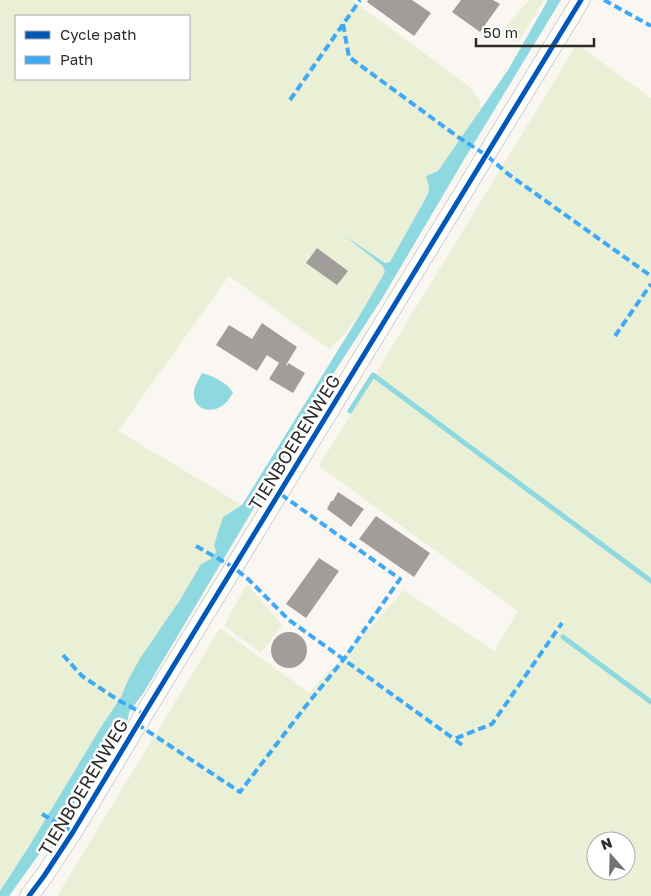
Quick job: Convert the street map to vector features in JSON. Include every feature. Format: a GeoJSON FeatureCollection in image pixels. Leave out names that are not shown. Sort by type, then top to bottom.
{"type":"FeatureCollection","features":[{"type":"Feature","properties":{"kind":"street","name":"TIENBOERENWEG"},"geometry":{"type":"LineString","coordinates":[[29,896],[73,832],[581,0]]}},
{"type":"Feature","properties":{"kind":"green space"},"geometry":{"type":"Polygon","coordinates":[[[0,0],[352,0],[470,87],[479,99],[481,108],[447,160],[438,171],[426,176],[429,187],[428,194],[390,262],[385,263],[353,242],[383,266],[385,272],[361,313],[329,349],[229,276],[118,431],[242,505],[223,517],[216,552],[211,559],[201,564],[128,680],[121,697],[0,891],[0,0]]]}},
{"type":"Feature","properties":{"kind":"green space"},"geometry":{"type":"Polygon","coordinates":[[[529,0],[544,0],[518,42],[499,34],[529,0]]]}},
{"type":"Feature","properties":{"kind":"green space"},"geometry":{"type":"Polygon","coordinates":[[[577,44],[651,98],[651,896],[57,896],[220,628],[309,693],[404,590],[494,651],[518,611],[319,466],[577,44]]]}},
{"type":"Feature","properties":{"kind":"green space"},"geometry":{"type":"Polygon","coordinates":[[[246,585],[249,586],[282,625],[261,653],[224,626],[246,585]]]}},
{"type":"Feature","properties":{"kind":"water"},"geometry":{"type":"Polygon","coordinates":[[[548,0],[561,0],[383,297],[324,388],[144,692],[129,712],[128,719],[65,818],[9,896],[0,896],[0,891],[121,697],[141,657],[180,600],[201,564],[211,559],[216,552],[214,545],[223,517],[242,505],[385,272],[383,266],[345,236],[385,263],[390,262],[428,194],[429,187],[426,176],[438,171],[508,70],[548,0]]]}},
{"type":"Feature","properties":{"kind":"water"},"geometry":{"type":"Polygon","coordinates":[[[202,373],[220,380],[233,393],[226,403],[213,410],[199,406],[194,397],[196,384],[202,373]]]}},
{"type":"Feature","properties":{"kind":"building"},"geometry":{"type":"Polygon","coordinates":[[[368,0],[412,0],[431,13],[414,36],[367,2],[368,0]]]}},
{"type":"Feature","properties":{"kind":"building"},"geometry":{"type":"Polygon","coordinates":[[[461,0],[493,0],[500,4],[480,32],[452,12],[461,0]]]}},
{"type":"Feature","properties":{"kind":"building"},"geometry":{"type":"Polygon","coordinates":[[[317,248],[348,271],[337,285],[306,263],[317,248]]]}},
{"type":"Feature","properties":{"kind":"building"},"geometry":{"type":"Polygon","coordinates":[[[262,323],[297,347],[286,365],[288,363],[305,373],[293,393],[269,379],[279,363],[267,355],[257,371],[216,345],[229,325],[252,339],[262,323]]]}},
{"type":"Feature","properties":{"kind":"building"},"geometry":{"type":"Polygon","coordinates":[[[338,492],[364,509],[351,527],[327,509],[338,492]]]}},
{"type":"Feature","properties":{"kind":"building"},"geometry":{"type":"Polygon","coordinates":[[[376,516],[430,553],[414,577],[359,539],[376,516]]]}},
{"type":"Feature","properties":{"kind":"building"},"geometry":{"type":"Polygon","coordinates":[[[319,558],[339,571],[306,618],[286,604],[319,558]]]}},
{"type":"Feature","properties":{"kind":"building"},"geometry":{"type":"Polygon","coordinates":[[[289,632],[296,633],[302,637],[306,643],[306,657],[302,663],[296,667],[289,668],[282,667],[276,663],[272,657],[271,650],[272,643],[276,637],[282,633],[289,632]]]}},
{"type":"Feature","properties":{"kind":"waterway"},"geometry":{"type":"LineString","coordinates":[[350,411],[373,375],[651,581]]}},
{"type":"Feature","properties":{"kind":"waterway"},"geometry":{"type":"LineString","coordinates":[[563,637],[651,702]]}},
{"type":"Feature","properties":{"kind":"marked path"},"geometry":{"type":"LineString","coordinates":[[290,100],[360,0]]}},
{"type":"Feature","properties":{"kind":"marked path"},"geometry":{"type":"LineString","coordinates":[[604,0],[651,26]]}},
{"type":"Feature","properties":{"kind":"marked path"},"geometry":{"type":"LineString","coordinates":[[343,24],[349,57],[651,276]]}},
{"type":"Feature","properties":{"kind":"marked path"},"geometry":{"type":"LineString","coordinates":[[615,336],[651,284]]}},
{"type":"Feature","properties":{"kind":"marked path"},"geometry":{"type":"LineString","coordinates":[[137,724],[240,792],[344,659],[400,579],[279,493]]}},
{"type":"Feature","properties":{"kind":"marked path"},"geometry":{"type":"LineString","coordinates":[[196,546],[233,567],[248,579],[289,620],[454,739]]}},
{"type":"Feature","properties":{"kind":"marked path"},"geometry":{"type":"LineString","coordinates":[[462,745],[454,739],[492,724],[562,623]]}},
{"type":"Feature","properties":{"kind":"marked path"},"geometry":{"type":"LineString","coordinates":[[63,655],[82,676],[118,700],[144,714]]}},
{"type":"Feature","properties":{"kind":"marked path"},"geometry":{"type":"LineString","coordinates":[[42,814],[73,832]]}},
{"type":"Feature","properties":{"kind":"cycle path"},"geometry":{"type":"LineString","coordinates":[[29,896],[73,832],[581,0]]}}]}
